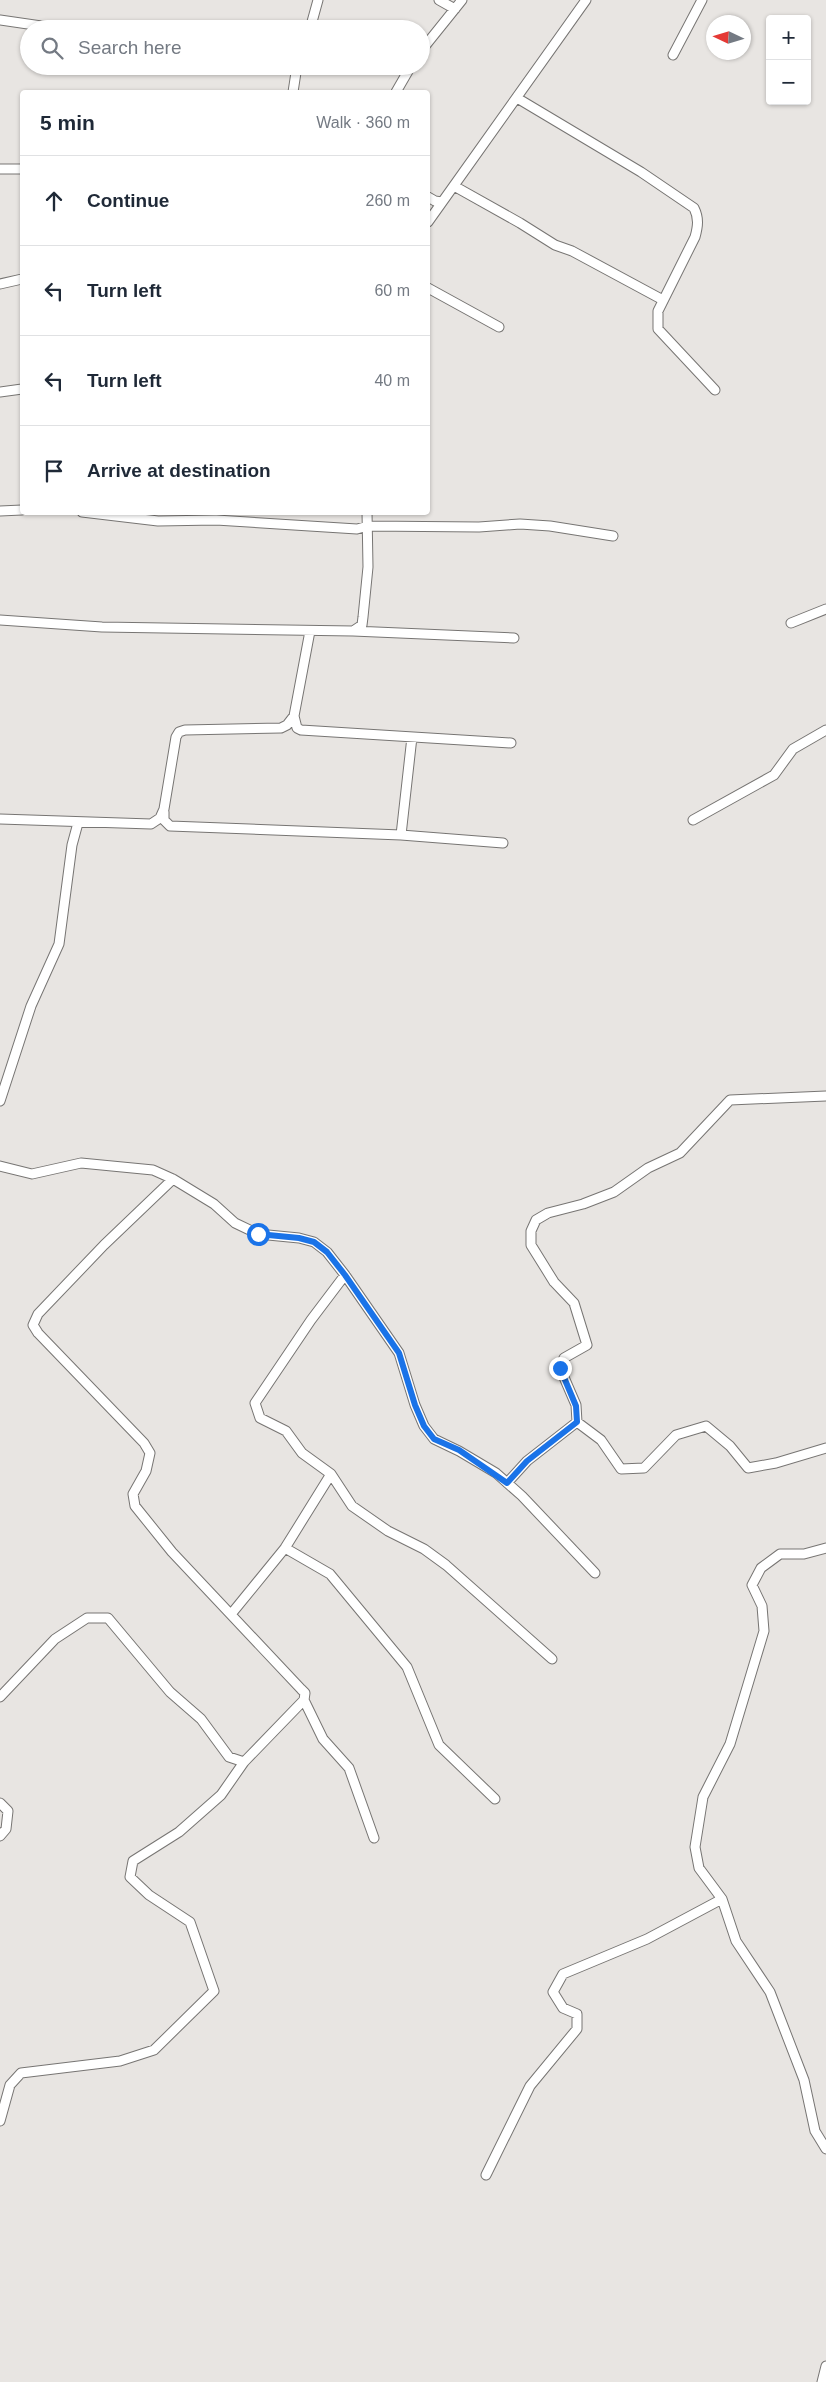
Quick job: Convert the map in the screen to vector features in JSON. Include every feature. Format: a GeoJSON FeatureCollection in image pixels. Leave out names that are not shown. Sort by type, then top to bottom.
{"type":"FeatureCollection","features":[{"type":"Feature","properties":{"kind":"street"},"geometry":{"type":"LineString","coordinates":[[312,20],[318,0]]}},
{"type":"Feature","properties":{"kind":"street"},"geometry":{"type":"LineString","coordinates":[[439,0],[455,9]]}},
{"type":"Feature","properties":{"kind":"street"},"geometry":{"type":"LineString","coordinates":[[430,39],[462,0]]}},
{"type":"Feature","properties":{"kind":"street"},"geometry":{"type":"LineString","coordinates":[[430,219],[586,0]]}},
{"type":"Feature","properties":{"kind":"street"},"geometry":{"type":"LineString","coordinates":[[673,55],[702,0]]}},
{"type":"Feature","properties":{"kind":"street"},"geometry":{"type":"LineString","coordinates":[[0,20],[20,23]]}},
{"type":"Feature","properties":{"kind":"street"},"geometry":{"type":"LineString","coordinates":[[293,90],[296,75]]}},
{"type":"Feature","properties":{"kind":"street"},"geometry":{"type":"LineString","coordinates":[[397,90],[406,75]]}},
{"type":"Feature","properties":{"kind":"street"},"geometry":{"type":"LineString","coordinates":[[517,98],[641,172],[694,208],[698,226],[695,237],[658,311],[658,329],[715,390]]}},
{"type":"Feature","properties":{"kind":"street"},"geometry":{"type":"LineString","coordinates":[[0,169],[20,169]]}},
{"type":"Feature","properties":{"kind":"street"},"geometry":{"type":"LineString","coordinates":[[454,186],[520,223],[555,246],[572,251],[663,300]]}},
{"type":"Feature","properties":{"kind":"street"},"geometry":{"type":"LineString","coordinates":[[430,198],[442,202]]}},
{"type":"Feature","properties":{"kind":"street"},"geometry":{"type":"LineString","coordinates":[[0,284],[20,279]]}},
{"type":"Feature","properties":{"kind":"street"},"geometry":{"type":"LineString","coordinates":[[430,289],[498,327]]}},
{"type":"Feature","properties":{"kind":"street"},"geometry":{"type":"LineString","coordinates":[[0,392],[20,389]]}},
{"type":"Feature","properties":{"kind":"street"},"geometry":{"type":"LineString","coordinates":[[0,510],[20,510]]}},
{"type":"Feature","properties":{"kind":"street"},"geometry":{"type":"LineString","coordinates":[[107,515],[158,521],[254,517],[357,529],[368,526],[479,527],[520,524],[550,526],[613,536]]}},
{"type":"Feature","properties":{"kind":"street"},"geometry":{"type":"LineString","coordinates":[[353,631],[362,625],[363,617],[368,567],[367,515]]}},
{"type":"Feature","properties":{"kind":"street"},"geometry":{"type":"LineString","coordinates":[[791,624],[826,609]]}},
{"type":"Feature","properties":{"kind":"street"},"geometry":{"type":"LineString","coordinates":[[0,620],[102,627],[353,631],[514,638]]}},
{"type":"Feature","properties":{"kind":"street"},"geometry":{"type":"LineString","coordinates":[[310,631],[294,716],[294,724],[301,730],[511,743]]}},
{"type":"Feature","properties":{"kind":"street"},"geometry":{"type":"LineString","coordinates":[[294,716],[281,728],[186,730],[179,732],[176,737],[164,809],[164,820],[170,826],[401,835],[503,843]]}},
{"type":"Feature","properties":{"kind":"street"},"geometry":{"type":"LineString","coordinates":[[693,820],[774,775],[793,749],[826,730]]}},
{"type":"Feature","properties":{"kind":"street"},"geometry":{"type":"LineString","coordinates":[[401,835],[412,737]]}},
{"type":"Feature","properties":{"kind":"street"},"geometry":{"type":"LineString","coordinates":[[0,819],[151,824],[160,818],[164,809]]}},
{"type":"Feature","properties":{"kind":"street"},"geometry":{"type":"LineString","coordinates":[[0,1101],[31,1006],[59,944],[72,845],[78,823]]}},
{"type":"Feature","properties":{"kind":"street"},"geometry":{"type":"LineString","coordinates":[[826,1096],[730,1100],[680,1153],[648,1168],[614,1192],[583,1204],[548,1213],[536,1220],[531,1231],[531,1245],[554,1282],[574,1303],[587,1345],[564,1358],[560,1368],[576,1406],[577,1422],[601,1440],[620,1469],[644,1468],[676,1435],[706,1426],[730,1446],[748,1468],[776,1463],[826,1448]]}},
{"type":"Feature","properties":{"kind":"street"},"geometry":{"type":"LineString","coordinates":[[0,1170],[0,1166],[32,1174],[81,1163],[153,1170],[173,1179],[214,1204],[235,1223],[258,1234],[299,1238],[314,1242],[327,1252],[345,1275],[399,1353],[415,1405],[424,1426],[434,1439],[459,1450],[507,1483],[522,1496],[595,1573]]}},
{"type":"Feature","properties":{"kind":"street"},"geometry":{"type":"LineString","coordinates":[[173,1179],[97,1252],[38,1314],[33,1324],[38,1333],[144,1443],[150,1453],[150,1460],[133,1494],[135,1506],[172,1552],[232,1613],[305,1693],[304,1700],[323,1739],[349,1768],[374,1838]]}},
{"type":"Feature","properties":{"kind":"street"},"geometry":{"type":"LineString","coordinates":[[345,1275],[311,1320],[255,1403],[260,1418],[286,1431],[302,1453],[331,1474],[352,1506],[388,1530],[424,1549],[446,1565],[552,1659]]}},
{"type":"Feature","properties":{"kind":"street"},"geometry":{"type":"LineString","coordinates":[[507,1483],[527,1461],[577,1422]]}},
{"type":"Feature","properties":{"kind":"street"},"geometry":{"type":"LineString","coordinates":[[232,1613],[284,1548],[331,1474]]}},
{"type":"Feature","properties":{"kind":"street"},"geometry":{"type":"LineString","coordinates":[[284,1548],[330,1574],[407,1667],[439,1745],[495,1799]]}},
{"type":"Feature","properties":{"kind":"street"},"geometry":{"type":"LineString","coordinates":[[826,1548],[804,1554],[780,1554],[761,1568],[752,1585],[762,1606],[764,1631],[730,1744],[702,1802],[695,1847],[699,1868],[722,1899],[736,1941],[770,1992],[804,2080],[814,2131],[826,2149]]}},
{"type":"Feature","properties":{"kind":"street"},"geometry":{"type":"LineString","coordinates":[[0,1697],[55,1639],[87,1618],[108,1618],[170,1692],[201,1719],[229,1757],[244,1762]]}},
{"type":"Feature","properties":{"kind":"street"},"geometry":{"type":"LineString","coordinates":[[0,2121],[10,2086],[21,2073],[120,2061],[154,2050],[214,1991],[190,1922],[149,1895],[130,1876],[133,1861],[179,1832],[221,1795],[244,1762],[304,1700]]}},
{"type":"Feature","properties":{"kind":"street"},"geometry":{"type":"LineString","coordinates":[[0,1803],[8,1811],[6,1829],[0,1836]]}},
{"type":"Feature","properties":{"kind":"street"},"geometry":{"type":"LineString","coordinates":[[486,2175],[530,2086],[578,2029],[577,2014],[563,2008],[553,1992],[563,1974],[648,1939],[722,1899]]}},
{"type":"Feature","properties":{"kind":"street"},"geometry":{"type":"LineString","coordinates":[[822,2382],[826,2366]]}},
{"type":"Feature","properties":{"kind":"route"},"geometry":{"type":"LineString","coordinates":[[258,1234],[299,1238],[314,1242],[327,1252],[399,1353],[415,1405],[424,1426],[434,1439],[459,1450],[496,1473],[507,1483],[527,1461],[577,1422],[576,1406],[560,1368]]}}]}
